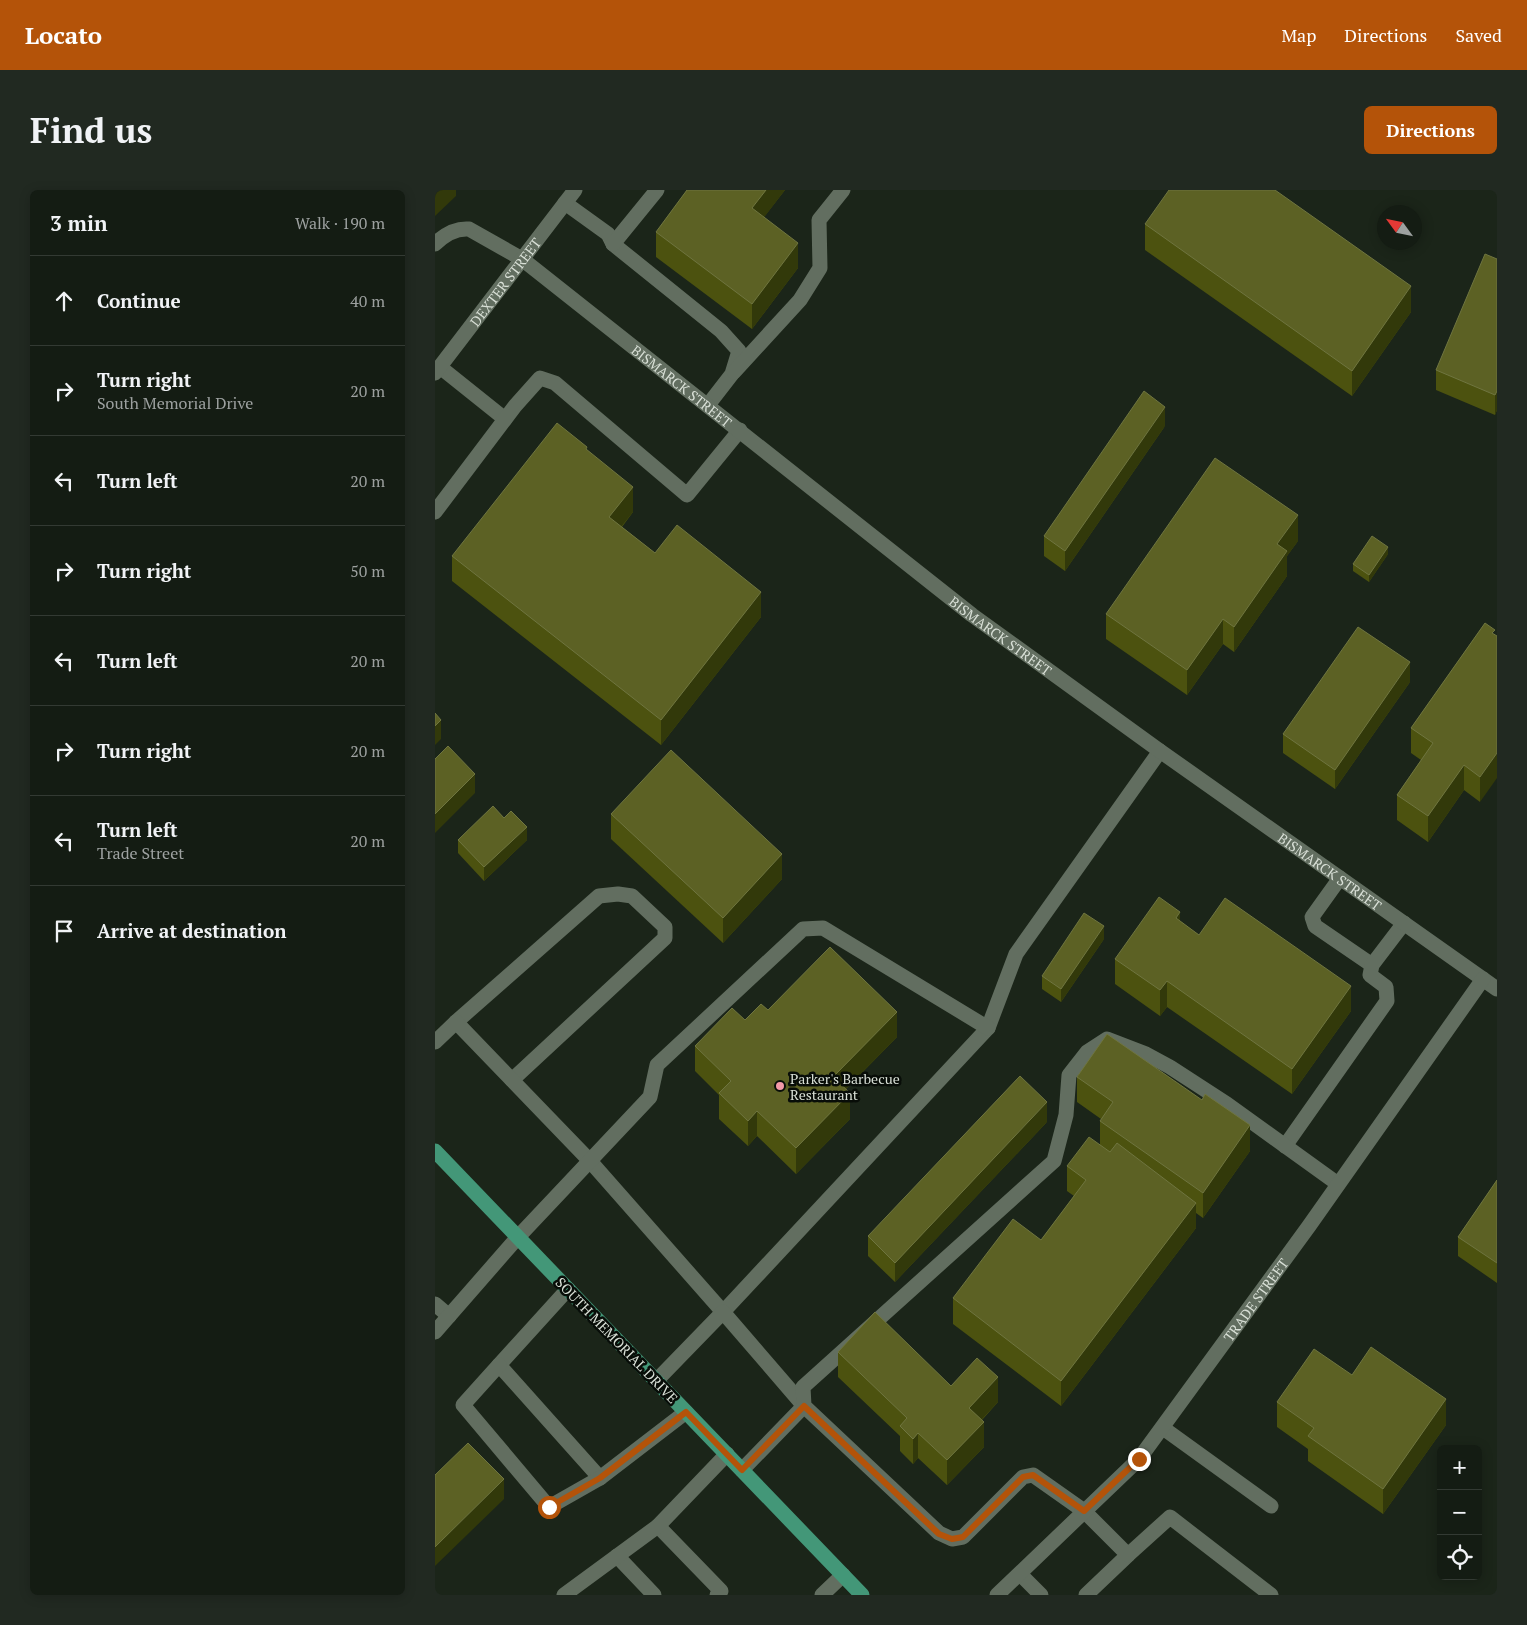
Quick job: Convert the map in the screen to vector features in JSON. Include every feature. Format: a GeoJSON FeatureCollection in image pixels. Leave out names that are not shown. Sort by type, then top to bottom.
{"type":"FeatureCollection","features":[{"type":"Feature","properties":{"kind":"main road","name":"SOUTH MEMORIAL DRIVE"},"geometry":{"type":"LineString","coordinates":[[435,1151],[862,1595]]}},
{"type":"Feature","properties":{"kind":"street","name":"DEXTER STREET"},"geometry":{"type":"LineString","coordinates":[[437,370],[575,190]]}},
{"type":"Feature","properties":{"kind":"street"},"geometry":{"type":"LineString","coordinates":[[613,244],[657,190]]}},
{"type":"Feature","properties":{"kind":"street"},"geometry":{"type":"LineString","coordinates":[[708,405],[732,374],[800,300],[820,268],[819,220],[843,190]]}},
{"type":"Feature","properties":{"kind":"street"},"geometry":{"type":"LineString","coordinates":[[565,203],[608,234],[613,244],[721,331],[739,351],[732,374]]}},
{"type":"Feature","properties":{"kind":"street","name":"BISMARCK STREET"},"geometry":{"type":"LineString","coordinates":[[435,244],[441,238],[460,228],[469,229],[522,259],[972,615],[1160,751],[1497,989]]}},
{"type":"Feature","properties":{"kind":"street"},"geometry":{"type":"LineString","coordinates":[[437,370],[505,419]]}},
{"type":"Feature","properties":{"kind":"street"},"geometry":{"type":"LineString","coordinates":[[435,512],[505,419],[540,378],[555,383],[687,495],[740,430]]}},
{"type":"Feature","properties":{"kind":"street"},"geometry":{"type":"LineString","coordinates":[[657,1381],[988,1028],[1016,954],[1160,751]]}},
{"type":"Feature","properties":{"kind":"street"},"geometry":{"type":"LineString","coordinates":[[1340,878],[1312,917],[1315,926],[1372,965]]}},
{"type":"Feature","properties":{"kind":"street"},"geometry":{"type":"LineString","coordinates":[[435,1042],[599,896],[618,894],[632,896],[665,927],[665,938],[512,1080]]}},
{"type":"Feature","properties":{"kind":"street"},"geometry":{"type":"LineString","coordinates":[[1285,1146],[1387,1001],[1386,987],[1370,975],[1372,965],[1404,924]]}},
{"type":"Feature","properties":{"kind":"street"},"geometry":{"type":"LineString","coordinates":[[435,1332],[518,1237],[650,1097],[657,1066],[803,929],[823,928],[988,1028]]}},
{"type":"Feature","properties":{"kind":"street","name":"TRADE STREET"},"geometry":{"type":"LineString","coordinates":[[997,1595],[1139,1459],[1483,980]]}},
{"type":"Feature","properties":{"kind":"street"},"geometry":{"type":"LineString","coordinates":[[456,1022],[591,1161],[804,1406],[939,1534],[952,1539],[963,1537],[1023,1477],[1033,1475],[1084,1511],[1127,1555]]}},
{"type":"Feature","properties":{"kind":"street"},"geometry":{"type":"LineString","coordinates":[[742,1470],[804,1406],[803,1387],[1054,1161],[1066,1115],[1069,1075],[1087,1052],[1107,1039],[1146,1054],[1170,1067],[1227,1104],[1338,1184]]}},
{"type":"Feature","properties":{"kind":"street"},"geometry":{"type":"LineString","coordinates":[[568,1289],[463,1405],[549,1507],[600,1478],[686,1412]]}},
{"type":"Feature","properties":{"kind":"street"},"geometry":{"type":"LineString","coordinates":[[435,1304],[449,1316]]}},
{"type":"Feature","properties":{"kind":"street"},"geometry":{"type":"LineString","coordinates":[[499,1365],[600,1478]]}},
{"type":"Feature","properties":{"kind":"street"},"geometry":{"type":"LineString","coordinates":[[1163,1428],[1271,1506]]}},
{"type":"Feature","properties":{"kind":"street"},"geometry":{"type":"LineString","coordinates":[[574,1592],[617,1556],[658,1526],[727,1454]]}},
{"type":"Feature","properties":{"kind":"street"},"geometry":{"type":"LineString","coordinates":[[1086,1595],[1170,1517],[1271,1595]]}},
{"type":"Feature","properties":{"kind":"street"},"geometry":{"type":"LineString","coordinates":[[658,1526],[721,1591],[717,1595]]}},
{"type":"Feature","properties":{"kind":"street"},"geometry":{"type":"LineString","coordinates":[[617,1556],[654,1595]]}},
{"type":"Feature","properties":{"kind":"street"},"geometry":{"type":"LineString","coordinates":[[1020,1574],[1041,1595]]}},
{"type":"Feature","properties":{"kind":"street"},"geometry":{"type":"LineString","coordinates":[[822,1595],[843,1575]]}},
{"type":"Feature","properties":{"kind":"building"},"geometry":{"type":"Polygon","coordinates":[[[687,190],[766,190],[752,208],[798,243],[752,304],[656,232],[687,190]]]}},
{"type":"Feature","properties":{"kind":"building"},"geometry":{"type":"Polygon","coordinates":[[[1169,190],[1275,190],[1411,286],[1352,371],[1145,224],[1169,190]]]}},
{"type":"Feature","properties":{"kind":"building"},"geometry":{"type":"Polygon","coordinates":[[[1485,254],[1497,259],[1497,391],[1495,395],[1436,370],[1485,254]]]}},
{"type":"Feature","properties":{"kind":"building"},"geometry":{"type":"Polygon","coordinates":[[[1144,391],[1165,407],[1065,551],[1044,536],[1144,391]]]}},
{"type":"Feature","properties":{"kind":"building"},"geometry":{"type":"Polygon","coordinates":[[[557,423],[633,487],[609,517],[655,553],[677,525],[761,592],[661,720],[452,556],[557,423]]]}},
{"type":"Feature","properties":{"kind":"building"},"geometry":{"type":"Polygon","coordinates":[[[1215,458],[1298,515],[1277,544],[1287,551],[1234,627],[1223,619],[1187,670],[1106,614],[1215,458]]]}},
{"type":"Feature","properties":{"kind":"building"},"geometry":{"type":"Polygon","coordinates":[[[1372,536],[1388,547],[1369,575],[1353,564],[1372,536]]]}},
{"type":"Feature","properties":{"kind":"building"},"geometry":{"type":"Polygon","coordinates":[[[1485,623],[1495,630],[1492,633],[1497,636],[1497,753],[1480,777],[1464,765],[1428,816],[1397,795],[1433,743],[1411,728],[1485,623]]]}},
{"type":"Feature","properties":{"kind":"building"},"geometry":{"type":"Polygon","coordinates":[[[1358,627],[1410,662],[1335,770],[1283,734],[1358,627]]]}},
{"type":"Feature","properties":{"kind":"building"},"geometry":{"type":"Polygon","coordinates":[[[435,713],[441,720],[435,726],[435,713]]]}},
{"type":"Feature","properties":{"kind":"building"},"geometry":{"type":"Polygon","coordinates":[[[448,746],[475,774],[435,814],[435,759],[448,746]]]}},
{"type":"Feature","properties":{"kind":"building"},"geometry":{"type":"Polygon","coordinates":[[[671,750],[782,854],[723,918],[611,814],[671,750]]]}},
{"type":"Feature","properties":{"kind":"building"},"geometry":{"type":"Polygon","coordinates":[[[493,806],[504,818],[511,811],[527,827],[484,867],[458,840],[493,806]]]}},
{"type":"Feature","properties":{"kind":"building"},"geometry":{"type":"Polygon","coordinates":[[[1159,897],[1180,912],[1176,918],[1199,935],[1225,898],[1351,986],[1292,1069],[1167,981],[1160,990],[1115,959],[1159,897]]]}},
{"type":"Feature","properties":{"kind":"building"},"geometry":{"type":"Polygon","coordinates":[[[1084,913],[1104,926],[1061,989],[1042,976],[1084,913]]]}},
{"type":"Feature","properties":{"kind":"building","name":"Parker's Barbecue Restaurant"},"geometry":{"type":"Polygon","coordinates":[[[830,947],[897,1012],[833,1077],[850,1093],[796,1148],[757,1111],[748,1121],[719,1093],[731,1081],[695,1046],[732,1008],[745,1020],[761,1004],[768,1010],[830,947]]]}},
{"type":"Feature","properties":{"kind":"building"},"geometry":{"type":"Polygon","coordinates":[[[1107,1034],[1202,1100],[1205,1094],[1250,1125],[1203,1193],[1100,1121],[1113,1102],[1077,1077],[1107,1034]]]}},
{"type":"Feature","properties":{"kind":"building"},"geometry":{"type":"Polygon","coordinates":[[[1020,1076],[1047,1102],[895,1263],[868,1236],[1020,1076]]]}},
{"type":"Feature","properties":{"kind":"building"},"geometry":{"type":"Polygon","coordinates":[[[1089,1137],[1110,1152],[1117,1143],[1196,1203],[1061,1381],[953,1298],[1013,1219],[1041,1240],[1086,1180],[1067,1166],[1089,1137]]]}},
{"type":"Feature","properties":{"kind":"building"},"geometry":{"type":"Polygon","coordinates":[[[1497,1180],[1497,1263],[1458,1237],[1497,1180]]]}},
{"type":"Feature","properties":{"kind":"building"},"geometry":{"type":"Polygon","coordinates":[[[875,1312],[951,1386],[977,1358],[998,1377],[969,1408],[984,1422],[947,1460],[918,1433],[913,1439],[900,1426],[907,1418],[838,1352],[875,1312]]]}},
{"type":"Feature","properties":{"kind":"building"},"geometry":{"type":"Polygon","coordinates":[[[1371,1347],[1446,1399],[1383,1489],[1308,1436],[1314,1428],[1277,1402],[1314,1349],[1352,1375],[1371,1347]]]}},
{"type":"Feature","properties":{"kind":"building"},"geometry":{"type":"Polygon","coordinates":[[[468,1443],[504,1479],[435,1547],[435,1475],[468,1443]]]}},
{"type":"Feature","properties":{"kind":"place","name":"Parker's Barbecue Restaurant"},"geometry":{"type":"Point","coordinates":[780,1086]}},
{"type":"Feature","properties":{"kind":"route"},"geometry":{"type":"LineString","coordinates":[[549,1507],[600,1478],[686,1412],[742,1470],[804,1406],[939,1534],[952,1539],[963,1537],[1023,1477],[1033,1475],[1084,1511],[1139,1459]]}}]}
